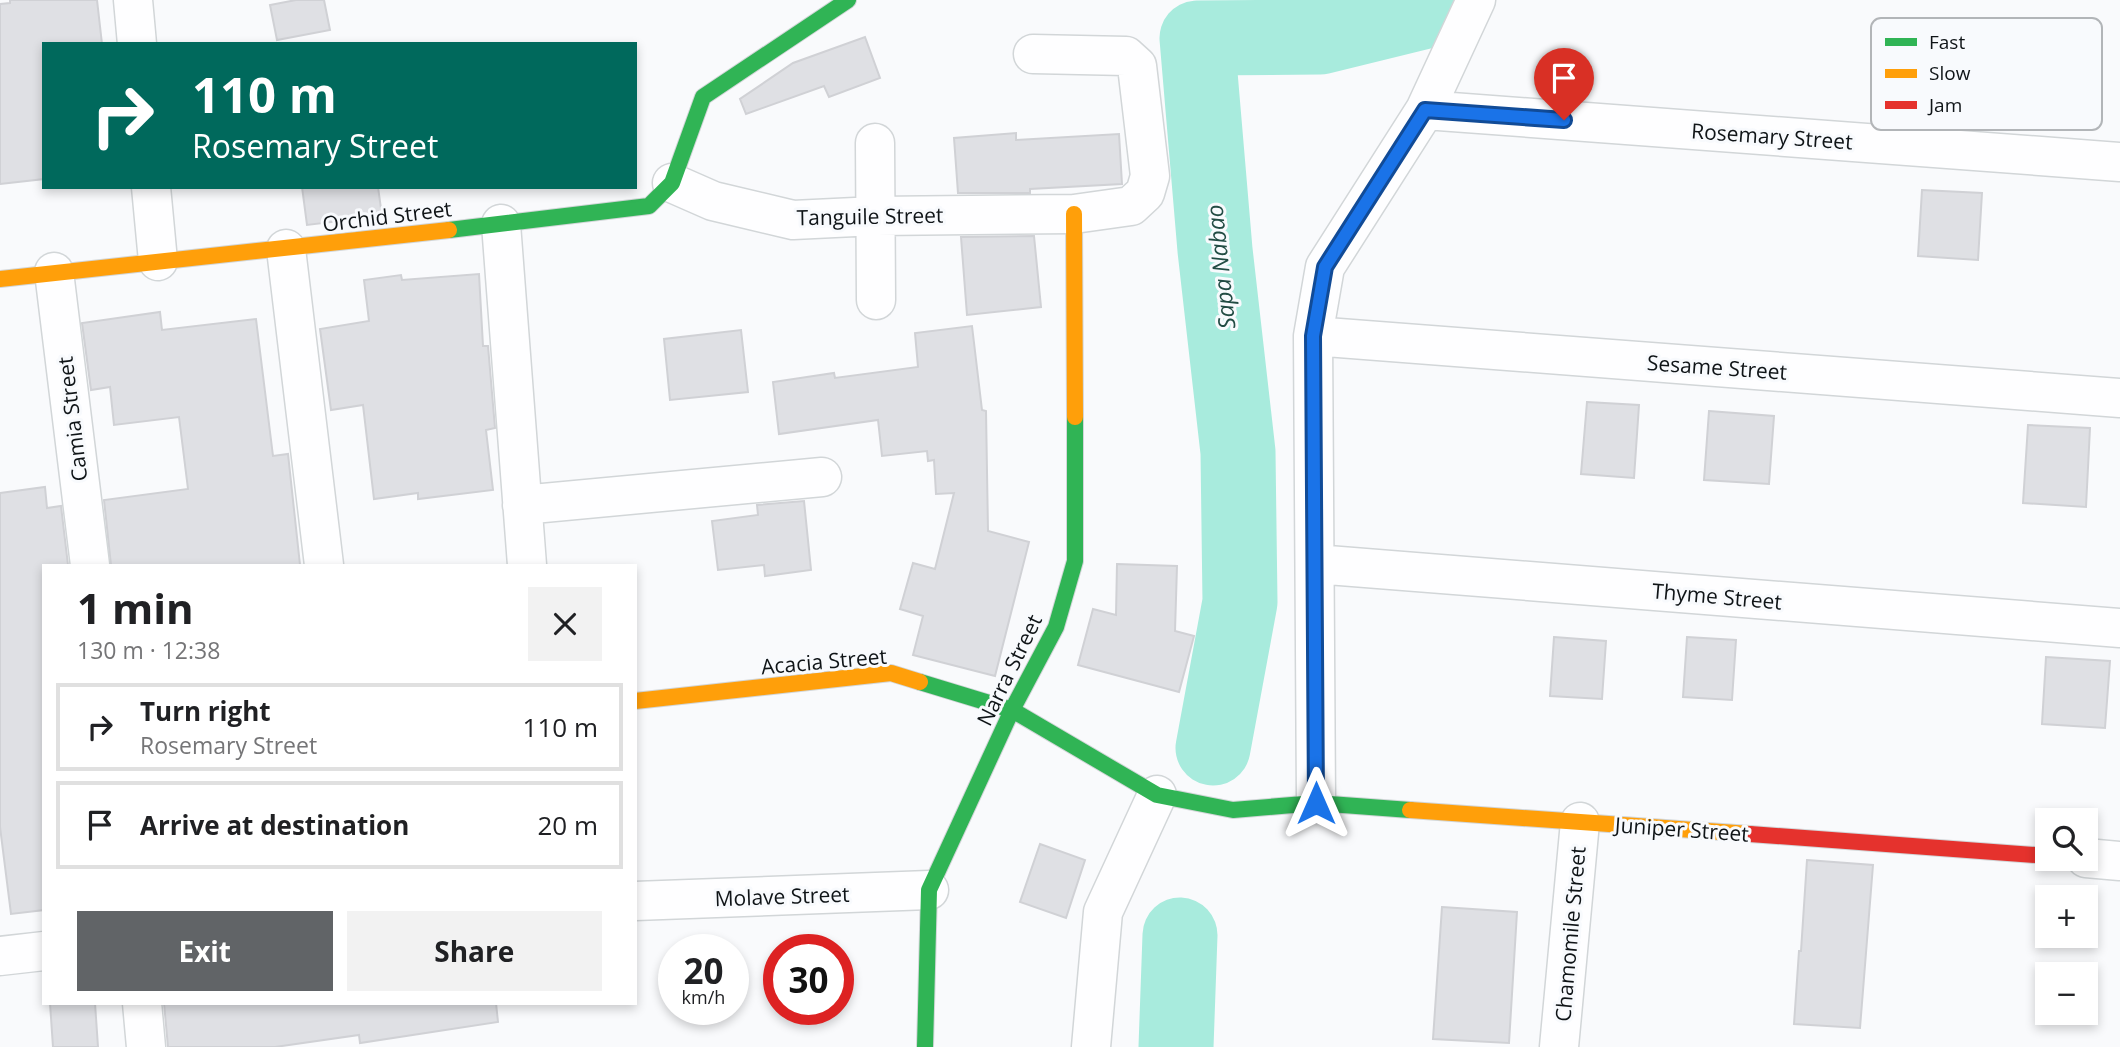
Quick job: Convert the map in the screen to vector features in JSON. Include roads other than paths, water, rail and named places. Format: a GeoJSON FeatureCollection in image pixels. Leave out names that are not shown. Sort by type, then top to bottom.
{"type":"FeatureCollection","features":[{"type":"Feature","properties":{"kind":"street"},"geometry":{"type":"LineString","coordinates":[[133,0],[137,42]]}},
{"type":"Feature","properties":{"kind":"street","name":"Orchid Street"},"geometry":{"type":"LineString","coordinates":[[0,279],[286,249],[649,206],[672,183],[703,97],[848,0]]}},
{"type":"Feature","properties":{"kind":"street"},"geometry":{"type":"LineString","coordinates":[[1316,803],[1313,336],[1325,267],[1425,110],[1476,0]]}},
{"type":"Feature","properties":{"kind":"street","name":"Tanguile Street"},"geometry":{"type":"LineString","coordinates":[[672,183],[713,201],[793,219],[1074,214],[1131,206],[1145,193],[1150,176],[1136,66],[1126,57],[1032,54]]}},
{"type":"Feature","properties":{"kind":"street","name":"Rosemary Street"},"geometry":{"type":"LineString","coordinates":[[1425,110],[2120,162]]}},
{"type":"Feature","properties":{"kind":"street"},"geometry":{"type":"LineString","coordinates":[[876,143],[876,300]]}},
{"type":"Feature","properties":{"kind":"street"},"geometry":{"type":"LineString","coordinates":[[151,189],[158,261]]}},
{"type":"Feature","properties":{"kind":"street","name":"Narra Street"},"geometry":{"type":"LineString","coordinates":[[925,1047],[929,890],[1012,710],[1056,627],[1075,561],[1074,214]]}},
{"type":"Feature","properties":{"kind":"street"},"geometry":{"type":"LineString","coordinates":[[501,224],[527,564]]}},
{"type":"Feature","properties":{"kind":"street"},"geometry":{"type":"LineString","coordinates":[[286,249],[324,564]]}},
{"type":"Feature","properties":{"kind":"street","name":"Camia Street"},"geometry":{"type":"LineString","coordinates":[[54,272],[90,564]]}},
{"type":"Feature","properties":{"kind":"street","name":"Sesame Street"},"geometry":{"type":"LineString","coordinates":[[1313,336],[2120,398]]}},
{"type":"Feature","properties":{"kind":"street"},"geometry":{"type":"LineString","coordinates":[[522,505],[822,477]]}},
{"type":"Feature","properties":{"kind":"street","name":"Thyme Street"},"geometry":{"type":"LineString","coordinates":[[1315,564],[2120,628]]}},
{"type":"Feature","properties":{"kind":"street","name":"Acacia Street"},"geometry":{"type":"LineString","coordinates":[[637,701],[891,673],[1012,710],[1157,795],[1233,810],[1316,803]]}},
{"type":"Feature","properties":{"kind":"street"},"geometry":{"type":"LineString","coordinates":[[1091,1047],[1103,912],[1157,795]]}},
{"type":"Feature","properties":{"kind":"street","name":"Juniper Street"},"geometry":{"type":"LineString","coordinates":[[1316,803],[2035,855]]}},
{"type":"Feature","properties":{"kind":"street","name":"Chamomile Street"},"geometry":{"type":"LineString","coordinates":[[1559,1047],[1580,822]]}},
{"type":"Feature","properties":{"kind":"street"},"geometry":{"type":"LineString","coordinates":[[2098,859],[2120,861]]}},
{"type":"Feature","properties":{"kind":"street","name":"Molave Street"},"geometry":{"type":"LineString","coordinates":[[637,901],[929,890]]}},
{"type":"Feature","properties":{"kind":"street"},"geometry":{"type":"LineString","coordinates":[[0,956],[42,950]]}},
{"type":"Feature","properties":{"kind":"street"},"geometry":{"type":"LineString","coordinates":[[142,1005],[146,1047]]}},
{"type":"Feature","properties":{"kind":"waterway","name":"Sapa Nabao"},"geometry":{"type":"LineString","coordinates":[[1213,748],[1240,602],[1238,452],[1215,250],[1197,38],[1320,37],[1442,7],[1443,0]]}},
{"type":"Feature","properties":{"kind":"waterway"},"geometry":{"type":"LineString","coordinates":[[1176,1047],[1180,935]]}}]}
